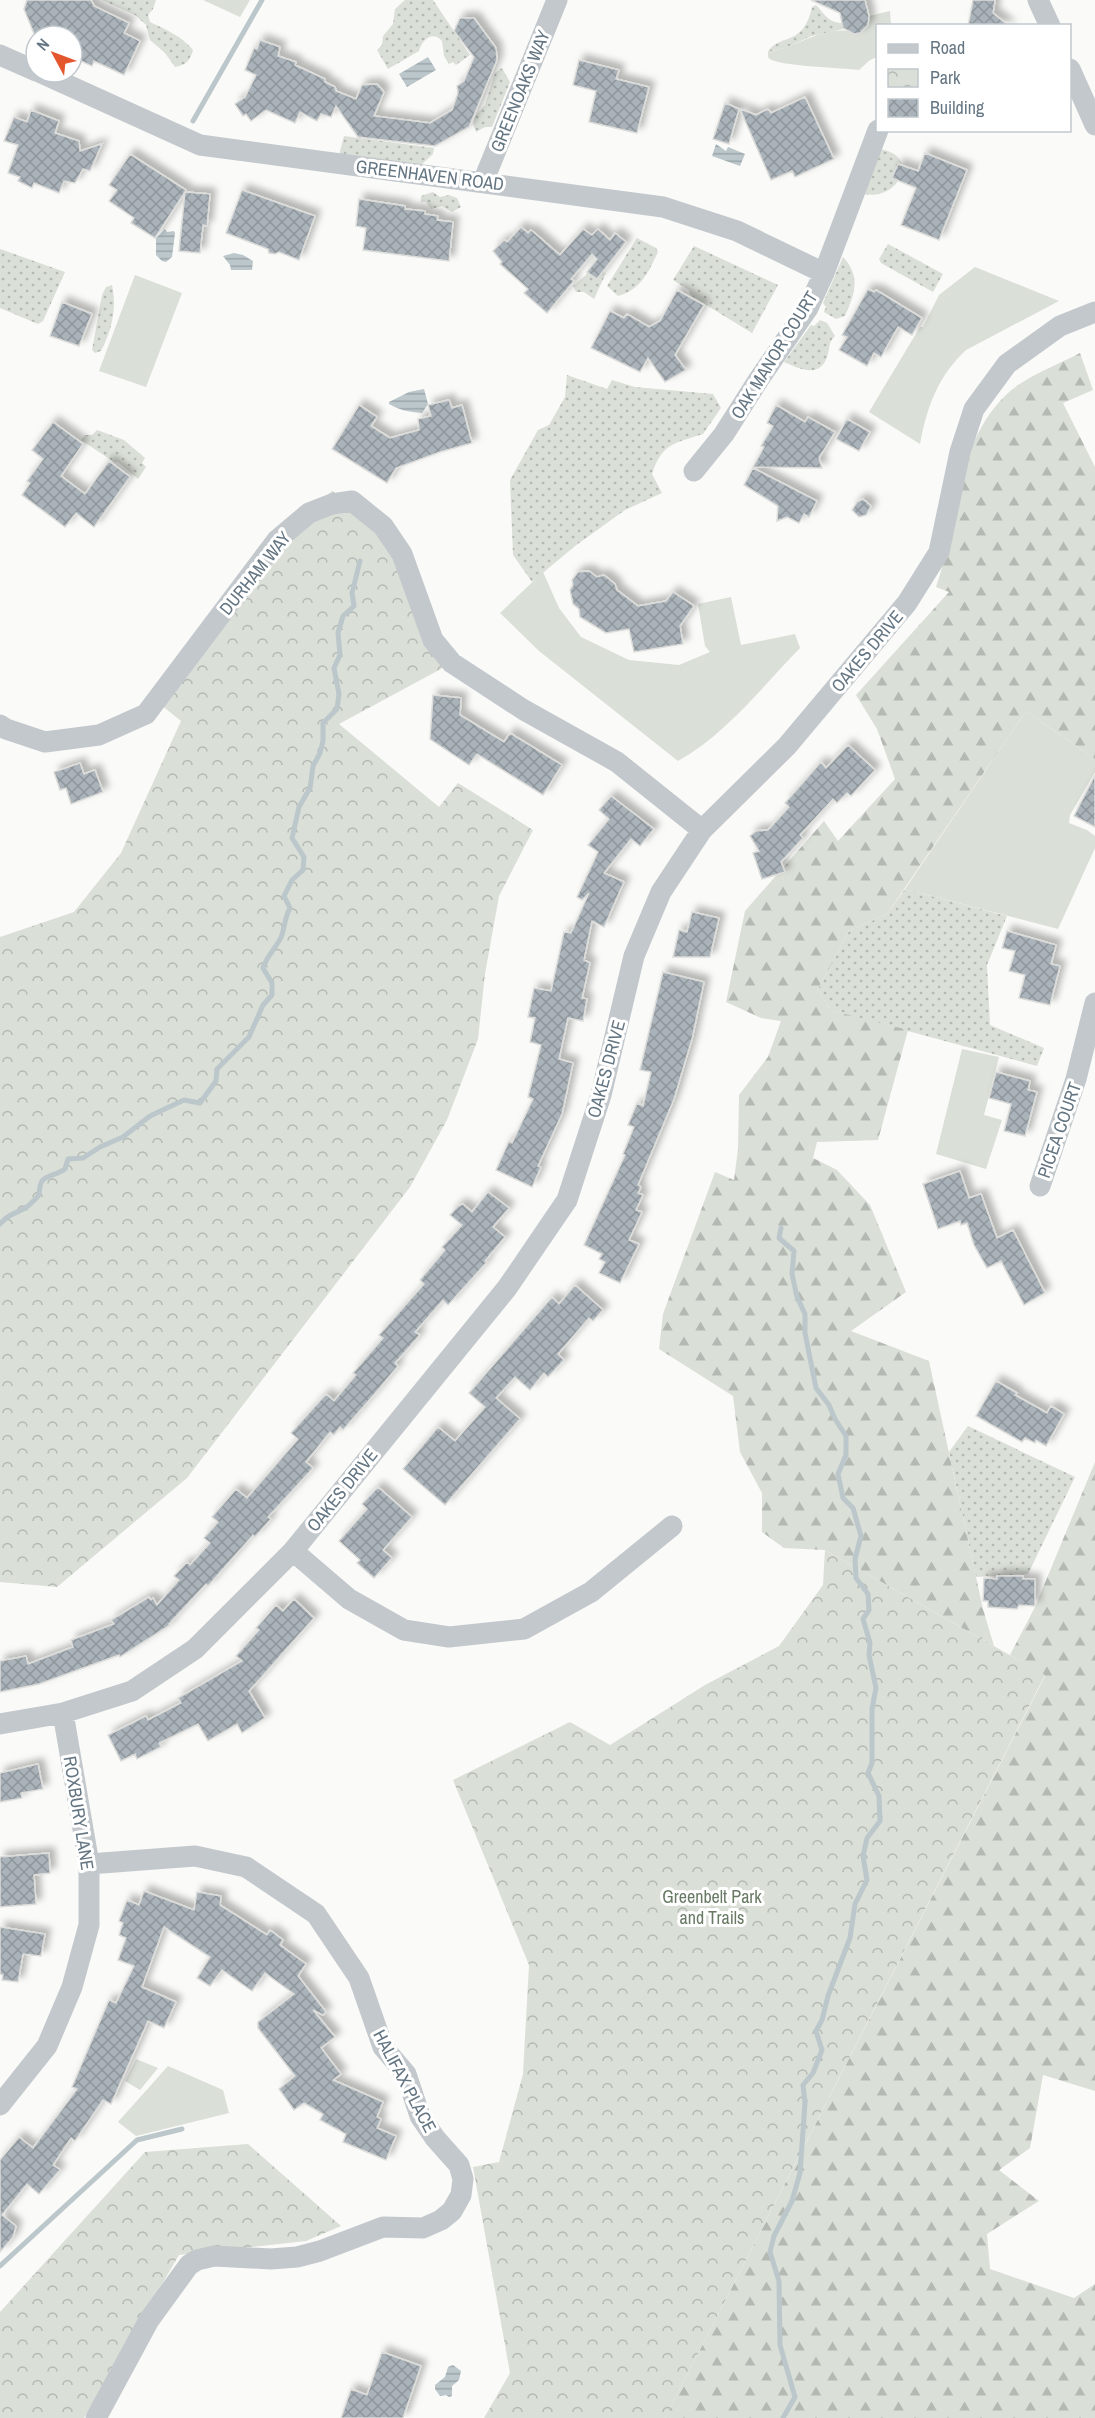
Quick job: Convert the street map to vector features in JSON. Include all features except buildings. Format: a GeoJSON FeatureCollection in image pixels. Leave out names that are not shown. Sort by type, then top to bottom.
{"type":"FeatureCollection","features":[{"type":"Feature","properties":{"kind":"street","name":"GREENOAKS WAY"},"geometry":{"type":"LineString","coordinates":[[483,182],[556,0]]}},
{"type":"Feature","properties":{"kind":"street"},"geometry":{"type":"LineString","coordinates":[[1038,0],[1049,24]]}},
{"type":"Feature","properties":{"kind":"street","name":"GREENHAVEN ROAD"},"geometry":{"type":"LineString","coordinates":[[0,55],[24,65]]}},
{"type":"Feature","properties":{"kind":"street"},"geometry":{"type":"LineString","coordinates":[[1071,71],[1095,125]]}},
{"type":"Feature","properties":{"kind":"street","name":"GREENHAVEN ROAD"},"geometry":{"type":"LineString","coordinates":[[66,84],[200,144],[663,207],[737,231],[824,273]]}},
{"type":"Feature","properties":{"kind":"street","name":"OAK MANOR COURT"},"geometry":{"type":"LineString","coordinates":[[694,471],[724,434],[808,308],[824,273],[877,132]]}},
{"type":"Feature","properties":{"kind":"street","name":"OAKES DRIVE"},"geometry":{"type":"LineString","coordinates":[[0,1724],[63,1713],[132,1691],[195,1649],[292,1551],[507,1288],[567,1200],[601,1095],[634,956],[662,892],[702,830],[787,746],[908,603],[939,552],[960,452],[974,409],[1007,364],[1060,326],[1095,312]]}},
{"type":"Feature","properties":{"kind":"street","name":"DURHAM WAY"},"geometry":{"type":"LineString","coordinates":[[0,724],[6,729],[45,742],[99,735],[146,714],[277,540],[309,513],[332,504],[352,501],[383,526],[402,554],[433,640],[452,663],[524,710],[617,762],[702,830]]}},
{"type":"Feature","properties":{"kind":"street","name":"PICEA COURT"},"geometry":{"type":"LineString","coordinates":[[1040,1186],[1076,1079],[1095,1003]]}},
{"type":"Feature","properties":{"kind":"street"},"geometry":{"type":"LineString","coordinates":[[292,1551],[350,1599],[404,1630],[450,1636],[524,1629],[591,1592],[672,1526]]}},
{"type":"Feature","properties":{"kind":"street","name":"ROXBURY LANE"},"geometry":{"type":"LineString","coordinates":[[2,2099],[47,2046],[72,1987],[89,1924],[89,1864],[63,1713]]}},
{"type":"Feature","properties":{"kind":"street","name":"HALIFAX PLACE"},"geometry":{"type":"LineString","coordinates":[[89,1864],[195,1856],[246,1867],[316,1914],[359,1978],[383,2047],[406,2074],[420,2116],[435,2138],[459,2165],[463,2179],[461,2195],[452,2211],[441,2220],[423,2229],[383,2228],[297,2257],[271,2259],[214,2256],[197,2260],[189,2265],[149,2320],[96,2418]]}},
{"type":"Feature","properties":{"kind":"street","name":"HALIFAX PLACE"},"geometry":{"type":"LineString","coordinates":[[107,2418],[108,2394]]}},
{"type":"Feature","properties":{"kind":"green space"},"geometry":{"type":"Polygon","coordinates":[[[102,0],[156,0],[148,15],[150,22],[184,41],[193,50],[189,60],[175,67],[165,53],[150,40],[146,25],[135,15],[102,0]]]}},
{"type":"Feature","properties":{"kind":"green space"},"geometry":{"type":"Polygon","coordinates":[[[203,0],[250,0],[240,17],[203,0]]]}},
{"type":"Feature","properties":{"kind":"green space"},"geometry":{"type":"Polygon","coordinates":[[[405,0],[433,0],[470,55],[456,65],[453,62],[449,64],[444,56],[442,41],[431,36],[422,43],[419,51],[388,69],[377,50],[382,45],[383,36],[393,24],[395,9],[405,0]]]}},
{"type":"Feature","properties":{"kind":"green space"},"geometry":{"type":"Polygon","coordinates":[[[816,5],[830,19],[842,23],[843,29],[812,36],[785,48],[768,52],[773,46],[791,38],[803,29],[812,7],[816,5]]]}},
{"type":"Feature","properties":{"kind":"green space"},"geometry":{"type":"Polygon","coordinates":[[[890,11],[891,24],[876,24],[876,57],[859,70],[788,64],[768,57],[768,52],[824,33],[847,31],[860,33],[868,25],[869,16],[890,11]]]}},
{"type":"Feature","properties":{"kind":"green space"},"geometry":{"type":"Polygon","coordinates":[[[502,68],[510,82],[492,127],[485,127],[476,132],[473,124],[476,115],[485,105],[495,73],[502,68]]]}},
{"type":"Feature","properties":{"kind":"green space"},"geometry":{"type":"Polygon","coordinates":[[[344,136],[434,148],[433,154],[421,165],[339,155],[344,136]]]}},
{"type":"Feature","properties":{"kind":"green space"},"geometry":{"type":"Polygon","coordinates":[[[880,149],[893,153],[900,160],[902,168],[900,177],[887,191],[864,194],[880,149]]]}},
{"type":"Feature","properties":{"kind":"green space"},"geometry":{"type":"Polygon","coordinates":[[[433,192],[440,197],[449,195],[457,198],[461,207],[452,212],[442,206],[431,209],[426,202],[421,202],[421,196],[433,192]]]}},
{"type":"Feature","properties":{"kind":"green space"},"geometry":{"type":"Polygon","coordinates":[[[637,238],[656,248],[658,252],[647,273],[638,284],[618,296],[607,286],[637,238]]]}},
{"type":"Feature","properties":{"kind":"green space"},"geometry":{"type":"Polygon","coordinates":[[[888,244],[943,274],[933,292],[881,263],[879,259],[888,244]]]}},
{"type":"Feature","properties":{"kind":"green space"},"geometry":{"type":"Polygon","coordinates":[[[694,246],[778,285],[752,333],[690,295],[689,290],[673,280],[694,246]]]}},
{"type":"Feature","properties":{"kind":"green space"},"geometry":{"type":"Polygon","coordinates":[[[0,249],[65,272],[43,321],[38,324],[0,308],[0,249]]]}},
{"type":"Feature","properties":{"kind":"green space"},"geometry":{"type":"Polygon","coordinates":[[[843,257],[852,271],[854,293],[845,316],[836,319],[824,312],[826,307],[823,303],[843,257]]]}},
{"type":"Feature","properties":{"kind":"green space"},"geometry":{"type":"Polygon","coordinates":[[[592,267],[606,273],[594,299],[584,292],[576,292],[573,286],[592,267]]]}},
{"type":"Feature","properties":{"kind":"green space"},"geometry":{"type":"Polygon","coordinates":[[[975,267],[1059,301],[966,350],[956,360],[935,393],[926,417],[920,444],[869,412],[920,327],[923,327],[939,295],[975,267]]]}},
{"type":"Feature","properties":{"kind":"green space"},"geometry":{"type":"Polygon","coordinates":[[[135,275],[182,293],[146,387],[99,371],[135,275]]]}},
{"type":"Feature","properties":{"kind":"green space"},"geometry":{"type":"Polygon","coordinates":[[[112,285],[114,310],[111,327],[101,351],[95,353],[92,350],[102,295],[106,287],[112,285]]]}},
{"type":"Feature","properties":{"kind":"green space"},"geometry":{"type":"Polygon","coordinates":[[[820,320],[827,323],[835,336],[830,342],[823,365],[818,369],[806,370],[784,362],[811,325],[814,326],[820,320]]]}},
{"type":"Feature","properties":{"kind":"green space"},"geometry":{"type":"Polygon","coordinates":[[[1080,353],[1093,390],[1063,403],[1095,467],[1095,759],[1026,711],[887,914],[849,931],[818,989],[830,1010],[908,1030],[878,1140],[817,1142],[813,1158],[837,1170],[870,1205],[906,1292],[851,1331],[929,1361],[983,1609],[994,1646],[825,1550],[784,1548],[762,1532],[762,1493],[740,1452],[733,1396],[659,1349],[663,1314],[715,1172],[734,1180],[738,1149],[739,1095],[768,1057],[781,1021],[761,1018],[726,1002],[745,911],[824,821],[838,841],[895,779],[877,729],[856,695],[949,592],[936,587],[960,484],[977,435],[990,413],[1016,387],[1080,353]]]}},
{"type":"Feature","properties":{"kind":"green space"},"geometry":{"type":"Polygon","coordinates":[[[567,375],[607,389],[612,380],[635,387],[713,394],[721,408],[703,434],[677,442],[660,456],[652,474],[662,493],[625,510],[575,546],[532,582],[513,555],[510,480],[538,430],[549,425],[565,397],[567,375]]]}},
{"type":"Feature","properties":{"kind":"green space"},"geometry":{"type":"Polygon","coordinates":[[[97,430],[124,440],[145,458],[142,463],[146,467],[138,479],[118,462],[114,462],[81,440],[85,435],[92,435],[97,430]]]}},
{"type":"Feature","properties":{"kind":"green space"},"geometry":{"type":"Polygon","coordinates":[[[332,491],[365,511],[383,526],[452,663],[339,724],[439,807],[458,783],[533,830],[499,896],[485,974],[478,1039],[447,1120],[410,1187],[187,1478],[57,1587],[0,1582],[0,937],[74,912],[121,853],[181,721],[161,705],[277,540],[332,491]]]}},
{"type":"Feature","properties":{"kind":"green space"},"geometry":{"type":"Polygon","coordinates":[[[543,572],[559,608],[581,637],[629,660],[679,665],[710,652],[705,646],[698,604],[731,597],[741,645],[795,634],[800,648],[728,724],[678,761],[539,651],[500,613],[543,572]]]}},
{"type":"Feature","properties":{"kind":"green space"},"geometry":{"type":"Polygon","coordinates":[[[1026,711],[1095,759],[1095,772],[1070,815],[1069,823],[1095,836],[1095,848],[1058,929],[905,889],[1026,711]]]}},
{"type":"Feature","properties":{"kind":"green space"},"geometry":{"type":"Polygon","coordinates":[[[905,889],[1007,916],[987,965],[990,1025],[1044,1048],[1037,1066],[830,1010],[818,989],[849,931],[887,914],[905,889]]]}},
{"type":"Feature","properties":{"kind":"green space"},"geometry":{"type":"Polygon","coordinates":[[[962,1049],[999,1057],[984,1115],[1002,1120],[986,1169],[936,1154],[962,1049]]]}},
{"type":"Feature","properties":{"kind":"green space"},"geometry":{"type":"Polygon","coordinates":[[[968,1426],[1075,1477],[1028,1574],[976,1577],[949,1452],[968,1426]]]}},
{"type":"Feature","properties":{"kind":"green space"},"geometry":{"type":"Polygon","coordinates":[[[1095,1462],[1095,2091],[1043,2075],[1030,2148],[999,2170],[1039,2201],[987,2234],[990,2269],[1074,2298],[1095,2284],[1095,2418],[665,2418],[1045,1676],[1010,1655],[1035,1607],[1095,1462]]]}},
{"type":"Feature","properties":{"kind":"green space","name":"Greenbelt Park and Trails"},"geometry":{"type":"Polygon","coordinates":[[[825,1550],[1045,1675],[665,2418],[484,2418],[510,2373],[473,2167],[499,2162],[523,2074],[529,1965],[453,1780],[570,1722],[610,1745],[705,1685],[779,1646],[823,1585],[825,1550]]]}},
{"type":"Feature","properties":{"kind":"green space"},"geometry":{"type":"Polygon","coordinates":[[[136,2059],[158,2068],[140,2090],[125,2081],[136,2059]]]}},
{"type":"Feature","properties":{"kind":"green space"},"geometry":{"type":"Polygon","coordinates":[[[168,2066],[223,2090],[229,2113],[136,2136],[118,2122],[168,2066]]]}},
{"type":"Feature","properties":{"kind":"green space"},"geometry":{"type":"Polygon","coordinates":[[[248,2144],[341,2226],[306,2241],[179,2255],[84,2418],[0,2418],[0,2312],[145,2152],[248,2144]]]}},
{"type":"Feature","properties":{"kind":"shaded area"},"geometry":{"type":"Polygon","coordinates":[[[428,57],[436,70],[407,87],[399,74],[428,57]]]}},
{"type":"Feature","properties":{"kind":"shaded area"},"geometry":{"type":"Polygon","coordinates":[[[716,144],[726,151],[728,147],[745,154],[740,166],[712,156],[716,144]]]}},
{"type":"Feature","properties":{"kind":"shaded area"},"geometry":{"type":"Polygon","coordinates":[[[165,229],[167,232],[174,231],[175,233],[172,257],[166,262],[156,255],[156,238],[165,229]]]}},
{"type":"Feature","properties":{"kind":"shaded area"},"geometry":{"type":"Polygon","coordinates":[[[234,253],[253,261],[252,270],[231,270],[223,256],[234,253]]]}},
{"type":"Feature","properties":{"kind":"shaded area"},"geometry":{"type":"Polygon","coordinates":[[[424,389],[428,404],[422,413],[404,410],[389,404],[409,392],[424,389]]]}},
{"type":"Feature","properties":{"kind":"shaded area"},"geometry":{"type":"Polygon","coordinates":[[[453,2365],[461,2371],[459,2380],[452,2386],[452,2396],[440,2396],[435,2385],[445,2377],[448,2367],[453,2365]]]}},
{"type":"Feature","properties":{"kind":"waterway"},"geometry":{"type":"LineString","coordinates":[[193,121],[262,0]]}},
{"type":"Feature","properties":{"kind":"waterway"},"geometry":{"type":"LineString","coordinates":[[0,1224],[34,1200],[38,1196],[42,1181],[65,1169],[68,1159],[83,1158],[100,1147],[123,1137],[150,1116],[184,1100],[200,1103],[216,1081],[217,1069],[249,1037],[263,1005],[272,995],[272,983],[263,968],[282,935],[290,908],[284,896],[292,880],[303,870],[304,857],[292,838],[299,807],[310,788],[313,766],[320,753],[323,723],[337,709],[339,694],[334,668],[340,655],[338,633],[343,616],[354,606],[352,593],[360,561]]}},
{"type":"Feature","properties":{"kind":"waterway"},"geometry":{"type":"LineString","coordinates":[[781,1228],[779,1238],[794,1251],[792,1274],[797,1297],[805,1314],[805,1333],[816,1388],[829,1405],[846,1436],[846,1455],[838,1474],[843,1498],[853,1508],[861,1536],[855,1559],[856,1578],[868,1594],[869,1610],[863,1619],[870,1643],[869,1655],[876,1688],[872,1709],[872,1763],[868,1773],[879,1796],[880,1821],[867,1838],[863,1856],[867,1880],[855,1904],[850,1938],[828,1996],[822,2020],[816,2031],[822,2050],[813,2073],[803,2085],[805,2103],[800,2173],[792,2201],[774,2236],[770,2252],[779,2281],[780,2345],[795,2397],[783,2418]]}},
{"type":"Feature","properties":{"kind":"waterway"},"geometry":{"type":"LineString","coordinates":[[0,2266],[137,2140],[182,2129]]}}]}
